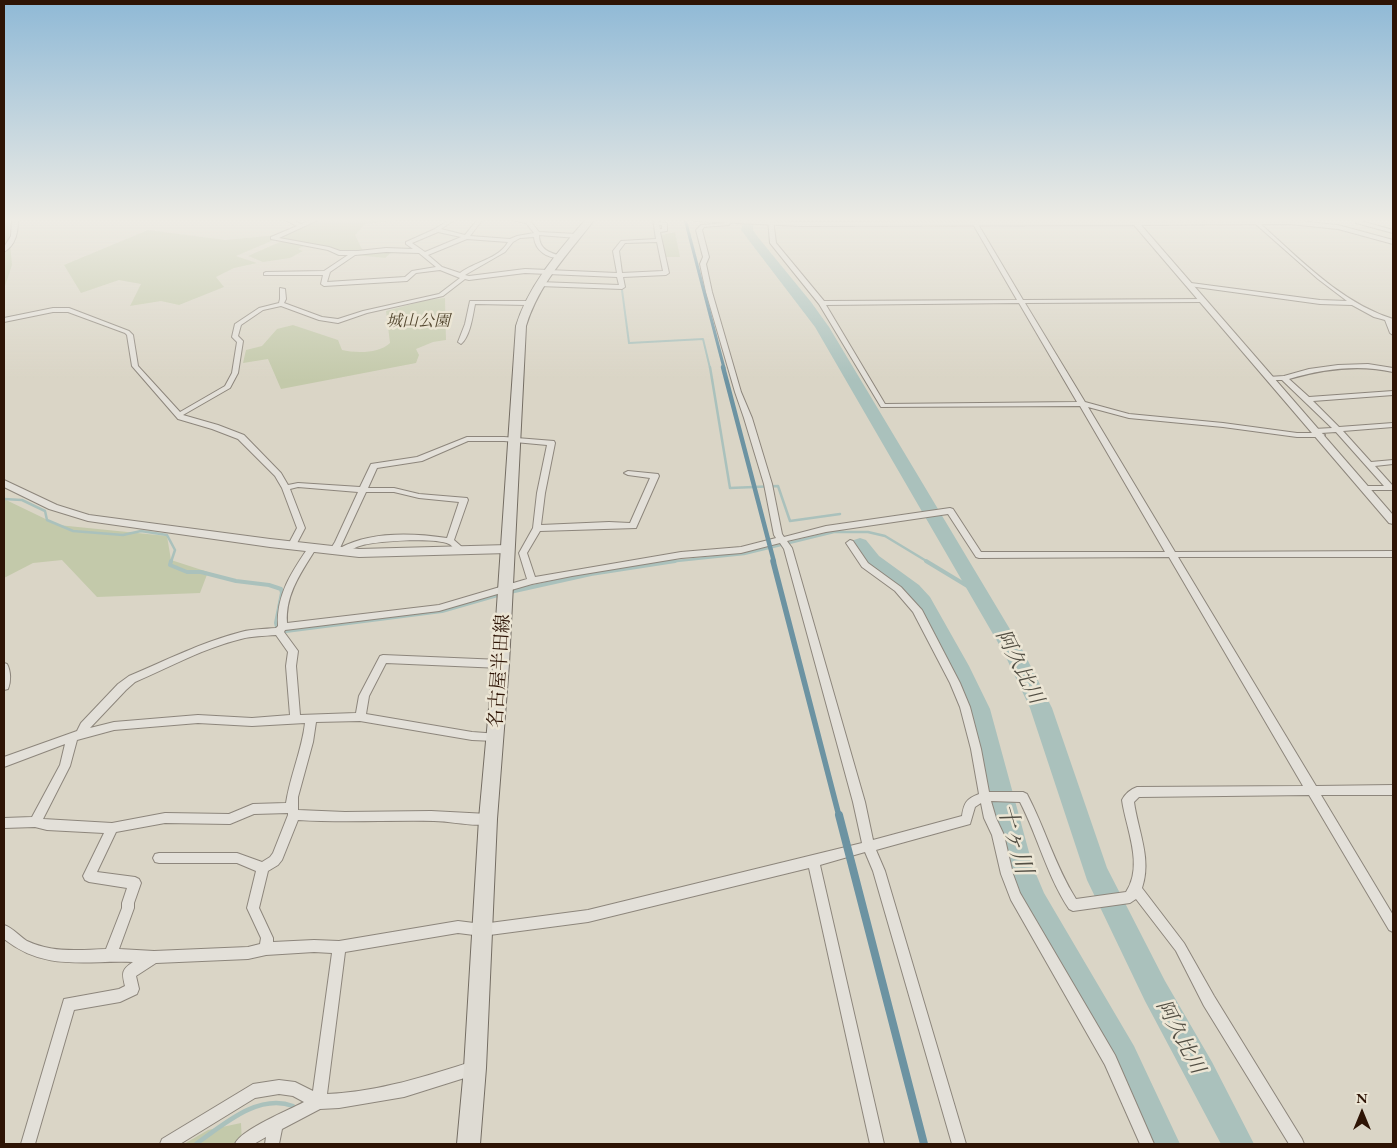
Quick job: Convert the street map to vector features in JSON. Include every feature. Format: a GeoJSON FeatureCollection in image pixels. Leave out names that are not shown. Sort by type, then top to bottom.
{"type":"FeatureCollection","features":[{"type":"Feature","properties":{"kind":"main road","name":"名古屋半田線"},"geometry":{"type":"LineString","coordinates":[[468,1144],[475,1068],[488,819],[501,664],[521,326],[527,303],[548,273]]}},
{"type":"Feature","properties":{"kind":"street"},"geometry":{"type":"LineString","coordinates":[[266,274],[326,273],[324,284],[408,279],[414,273]]}},
{"type":"Feature","properties":{"kind":"street"},"geometry":{"type":"LineString","coordinates":[[453,273],[473,278],[520,273]]}},
{"type":"Feature","properties":{"kind":"street"},"geometry":{"type":"LineString","coordinates":[[179,415],[228,387],[235,373],[240,342],[235,337],[238,324],[261,309],[281,304],[321,319],[334,321],[442,295],[466,273]]}},
{"type":"Feature","properties":{"kind":"street"},"geometry":{"type":"LineString","coordinates":[[526,273],[543,279],[622,288],[620,275]]}},
{"type":"Feature","properties":{"kind":"street"},"geometry":{"type":"LineString","coordinates":[[543,279],[666,273]]}},
{"type":"Feature","properties":{"kind":"street"},"geometry":{"type":"LineString","coordinates":[[705,273],[738,392],[768,484],[778,535],[788,548],[859,802],[868,845],[879,871],[959,1144]]}},
{"type":"Feature","properties":{"kind":"street"},"geometry":{"type":"LineString","coordinates":[[798,273],[822,302],[883,406],[1083,404],[1128,416],[1223,424],[1297,435],[1339,429],[1393,425]]}},
{"type":"Feature","properties":{"kind":"street"},"geometry":{"type":"LineString","coordinates":[[1005,273],[1393,926]]}},
{"type":"Feature","properties":{"kind":"street"},"geometry":{"type":"LineString","coordinates":[[1176,273],[1189,284],[1393,521]]}},
{"type":"Feature","properties":{"kind":"street"},"geometry":{"type":"LineString","coordinates":[[1315,273],[1351,303],[1391,320],[1393,333]]}},
{"type":"Feature","properties":{"kind":"street"},"geometry":{"type":"LineString","coordinates":[[1189,284],[1320,302],[1351,303]]}},
{"type":"Feature","properties":{"kind":"street"},"geometry":{"type":"LineString","coordinates":[[281,304],[284,299],[282,289]]}},
{"type":"Feature","properties":{"kind":"street"},"geometry":{"type":"LineString","coordinates":[[822,302],[1203,300]]}},
{"type":"Feature","properties":{"kind":"street"},"geometry":{"type":"LineString","coordinates":[[461,342],[468,324],[472,302],[527,303]]}},
{"type":"Feature","properties":{"kind":"street"},"geometry":{"type":"LineString","coordinates":[[4,320],[47,311],[69,310],[127,332],[130,335],[135,366],[179,415],[241,437],[278,475],[286,488],[301,528],[292,545]]}},
{"type":"Feature","properties":{"kind":"street"},"geometry":{"type":"LineString","coordinates":[[1270,378],[1284,378],[1298,373],[1331,368],[1376,366],[1393,370]]}},
{"type":"Feature","properties":{"kind":"street"},"geometry":{"type":"LineString","coordinates":[[1284,378],[1310,399],[1392,488]]}},
{"type":"Feature","properties":{"kind":"street"},"geometry":{"type":"LineString","coordinates":[[1310,399],[1393,393]]}},
{"type":"Feature","properties":{"kind":"street"},"geometry":{"type":"LineString","coordinates":[[337,550],[374,466],[419,459],[466,439],[513,439],[551,443],[541,492],[537,528],[523,553],[532,581]]}},
{"type":"Feature","properties":{"kind":"street"},"geometry":{"type":"LineString","coordinates":[[1370,464],[1393,462]]}},
{"type":"Feature","properties":{"kind":"street"},"geometry":{"type":"LineString","coordinates":[[537,528],[633,526],[655,476],[628,473]]}},
{"type":"Feature","properties":{"kind":"street"},"geometry":{"type":"LineString","coordinates":[[4,484],[53,507],[88,518],[292,545],[359,553],[508,549]]}},
{"type":"Feature","properties":{"kind":"street"},"geometry":{"type":"LineString","coordinates":[[286,488],[298,485],[363,490],[394,490],[419,496],[464,500],[450,541]]}},
{"type":"Feature","properties":{"kind":"street"},"geometry":{"type":"LineString","coordinates":[[1366,488],[1392,488]]}},
{"type":"Feature","properties":{"kind":"street"},"geometry":{"type":"LineString","coordinates":[[34,822],[65,766],[76,736],[122,687],[139,675],[243,635],[439,608],[532,581],[681,555],[741,550],[826,529],[950,511],[979,555],[1393,554]]}},
{"type":"Feature","properties":{"kind":"street"},"geometry":{"type":"LineString","coordinates":[[337,550],[375,540],[420,538],[450,541],[458,548],[458,551]]}},
{"type":"Feature","properties":{"kind":"street"},"geometry":{"type":"LineString","coordinates":[[850,543],[865,565],[898,589],[913,605],[955,682],[965,707],[976,749],[988,797],[990,818],[998,835],[1007,874],[1015,896],[1110,1060],[1147,1144]]}},
{"type":"Feature","properties":{"kind":"street"},"geometry":{"type":"LineString","coordinates":[[295,720],[291,666],[293,651],[280,629],[281,614],[289,584],[313,547]]}},
{"type":"Feature","properties":{"kind":"street"},"geometry":{"type":"LineString","coordinates":[[360,718],[364,696],[383,659],[501,664]]}},
{"type":"Feature","properties":{"kind":"street"},"geometry":{"type":"LineString","coordinates":[[4,667],[4,686]]}},
{"type":"Feature","properties":{"kind":"street"},"geometry":{"type":"LineString","coordinates":[[266,949],[267,938],[254,908],[263,868],[278,856],[293,812],[293,793],[309,740],[310,718]]}},
{"type":"Feature","properties":{"kind":"street"},"geometry":{"type":"LineString","coordinates":[[4,762],[76,736],[114,726],[198,719],[252,722],[310,718],[360,718],[472,736],[495,737]]}},
{"type":"Feature","properties":{"kind":"street"},"geometry":{"type":"LineString","coordinates":[[1133,893],[1140,854],[1128,800],[1137,792],[1393,790]]}},
{"type":"Feature","properties":{"kind":"street"},"geometry":{"type":"LineString","coordinates":[[4,931],[22,945],[46,954],[69,957],[110,954],[154,957],[248,953],[266,949],[314,946],[339,947],[458,927],[482,930],[588,916],[813,861],[966,820],[971,803],[988,797],[1023,797],[1032,812],[1064,892],[1073,905],[1133,893]]}},
{"type":"Feature","properties":{"kind":"street"},"geometry":{"type":"LineString","coordinates":[[4,823],[34,822],[47,825],[112,828],[165,818],[230,819],[253,809],[293,812],[330,818],[433,816],[455,819],[488,819]]}},
{"type":"Feature","properties":{"kind":"street"},"geometry":{"type":"LineString","coordinates":[[110,954],[128,908],[135,883],[89,876],[112,828]]}},
{"type":"Feature","properties":{"kind":"street"},"geometry":{"type":"LineString","coordinates":[[159,858],[236,858],[263,868]]}},
{"type":"Feature","properties":{"kind":"street"},"geometry":{"type":"LineString","coordinates":[[813,861],[877,1144]]}},
{"type":"Feature","properties":{"kind":"street"},"geometry":{"type":"LineString","coordinates":[[1133,893],[1180,947],[1209,1001],[1297,1144]]}},
{"type":"Feature","properties":{"kind":"street"},"geometry":{"type":"LineString","coordinates":[[319,1102],[339,947]]}},
{"type":"Feature","properties":{"kind":"street"},"geometry":{"type":"LineString","coordinates":[[28,1144],[69,1004],[120,995],[132,989],[129,974],[134,967],[147,963],[154,957]]}},
{"type":"Feature","properties":{"kind":"street"},"geometry":{"type":"LineString","coordinates":[[242,1144],[274,1124],[319,1102],[339,1101],[404,1090],[475,1068]]}},
{"type":"Feature","properties":{"kind":"street"},"geometry":{"type":"LineString","coordinates":[[167,1144],[253,1091],[279,1087],[295,1089],[319,1102]]}},
{"type":"Feature","properties":{"kind":"street"},"geometry":{"type":"LineString","coordinates":[[272,1144],[274,1124]]}},
{"type":"Feature","properties":{"kind":"green space"},"geometry":{"type":"Polygon","coordinates":[[[4,273],[9,273],[4,289],[4,273]]]}},
{"type":"Feature","properties":{"kind":"green space"},"geometry":{"type":"Polygon","coordinates":[[[69,273],[225,273],[216,277],[224,287],[179,305],[161,301],[130,306],[141,284],[119,280],[81,293],[69,273]]]}},
{"type":"Feature","properties":{"kind":"green space","name":"城山公園"},"geometry":{"type":"Polygon","coordinates":[[[445,298],[446,340],[433,342],[416,349],[419,355],[416,363],[281,389],[268,359],[243,363],[246,350],[262,346],[277,329],[293,325],[338,340],[342,350],[360,352],[380,349],[390,343],[386,311],[427,300],[445,298]]]}},
{"type":"Feature","properties":{"kind":"green space"},"geometry":{"type":"Polygon","coordinates":[[[4,499],[58,525],[167,536],[171,560],[208,572],[200,593],[97,597],[62,560],[33,563],[4,578],[4,499]]]}},
{"type":"Feature","properties":{"kind":"green space"},"geometry":{"type":"Polygon","coordinates":[[[241,1123],[242,1144],[184,1144],[208,1130],[241,1123]]]}},
{"type":"Feature","properties":{"kind":"waterway","name":"阿久比川"},"geometry":{"type":"LineString","coordinates":[[780,273],[822,327],[1013,651],[1041,708],[1096,872],[1155,991],[1238,1144]]}},
{"type":"Feature","properties":{"kind":"waterway"},"geometry":{"type":"LineString","coordinates":[[622,290],[629,343],[703,339],[710,368]]}},
{"type":"Feature","properties":{"kind":"waterway"},"geometry":{"type":"LineString","coordinates":[[710,367],[730,488],[778,486],[790,521],[840,514]]}},
{"type":"Feature","properties":{"kind":"waterway"},"geometry":{"type":"LineString","coordinates":[[4,499],[22,500],[45,511],[47,520],[73,531],[123,535],[141,531],[167,535],[175,550],[171,562]]}},
{"type":"Feature","properties":{"kind":"waterway"},"geometry":{"type":"LineString","coordinates":[[672,562],[744,554],[834,532],[868,532],[885,536],[928,562]]}},
{"type":"Feature","properties":{"kind":"waterway","name":"十ヶ川"},"geometry":{"type":"LineString","coordinates":[[860,544],[872,560],[912,590],[934,618],[979,709],[1020,867],[1035,902],[1124,1056],[1164,1144]]}},
{"type":"Feature","properties":{"kind":"waterway"},"geometry":{"type":"LineString","coordinates":[[171,561],[170,565],[187,572],[201,572],[236,581],[269,585],[281,589],[282,593],[276,623],[277,627],[286,631],[442,611],[501,594]]}},
{"type":"Feature","properties":{"kind":"waterway"},"geometry":{"type":"LineString","coordinates":[[926,561],[969,587],[978,590]]}},
{"type":"Feature","properties":{"kind":"waterway"},"geometry":{"type":"LineString","coordinates":[[667,562],[672,562]]}},
{"type":"Feature","properties":{"kind":"waterway"},"geometry":{"type":"LineString","coordinates":[[510,592],[591,574],[672,562]]}},
{"type":"Feature","properties":{"kind":"waterway"},"geometry":{"type":"LineString","coordinates":[[196,1144],[229,1120],[254,1107],[280,1103],[293,1106]]}},
{"type":"Feature","properties":{"kind":"transit line"},"geometry":{"type":"LineString","coordinates":[[699,273],[924,1144]]}}]}
